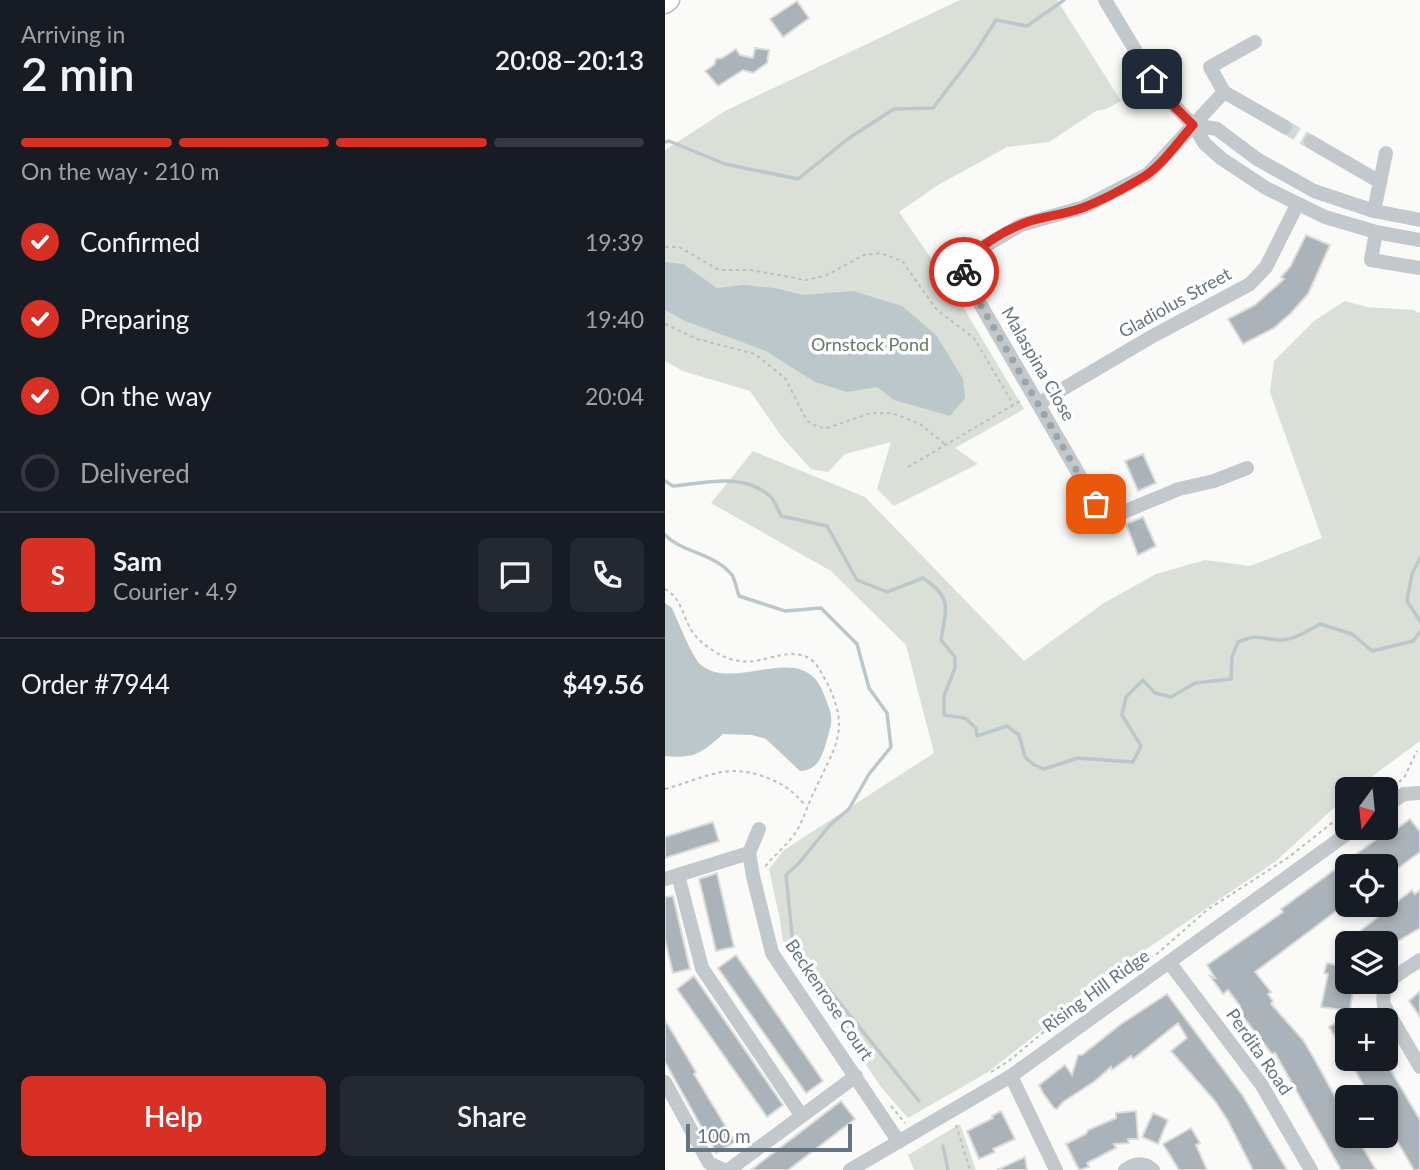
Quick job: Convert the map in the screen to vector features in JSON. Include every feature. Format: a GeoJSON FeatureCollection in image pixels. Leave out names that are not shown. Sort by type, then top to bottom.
{"type":"FeatureCollection","features":[{"type":"Feature","properties":{"kind":"main road"},"geometry":{"type":"LineString","coordinates":[[665,4],[670,0]]}},
{"type":"Feature","properties":{"kind":"street"},"geometry":{"type":"LineString","coordinates":[[1107,4],[1158,88],[1193,125],[1205,145],[1222,159],[1257,183],[1325,217],[1376,232],[1420,240]]}},
{"type":"Feature","properties":{"kind":"street"},"geometry":{"type":"LineString","coordinates":[[1255,42],[1210,67],[1224,92],[1286,127]]}},
{"type":"Feature","properties":{"kind":"street"},"geometry":{"type":"LineString","coordinates":[[1193,125],[1224,92]]}},
{"type":"Feature","properties":{"kind":"street"},"geometry":{"type":"LineString","coordinates":[[1193,125],[1217,129],[1257,159],[1301,185],[1374,211],[1420,220]]}},
{"type":"Feature","properties":{"kind":"street","name":"Malaspina Close"},"geometry":{"type":"LineString","coordinates":[[1193,125],[1143,177],[1084,207],[1014,228],[978,250],[966,262],[965,279],[1096,504],[1105,513],[1121,513],[1178,489],[1214,481],[1247,468]]}},
{"type":"Feature","properties":{"kind":"street"},"geometry":{"type":"LineString","coordinates":[[1311,142],[1380,182]]}},
{"type":"Feature","properties":{"kind":"street"},"geometry":{"type":"LineString","coordinates":[[1374,211],[1386,153]]}},
{"type":"Feature","properties":{"kind":"street","name":"Gladiolus Street"},"geometry":{"type":"LineString","coordinates":[[1039,403],[1250,284],[1266,267],[1297,205]]}},
{"type":"Feature","properties":{"kind":"street"},"geometry":{"type":"LineString","coordinates":[[1376,232],[1371,260],[1420,268]]}},
{"type":"Feature","properties":{"kind":"street"},"geometry":{"type":"LineString","coordinates":[[1398,797],[1404,793],[1420,793]]}},
{"type":"Feature","properties":{"kind":"street"},"geometry":{"type":"LineString","coordinates":[[759,829],[749,853],[671,877],[702,968],[800,1115]]}},
{"type":"Feature","properties":{"kind":"street","name":"Rising Hill Ridge"},"geometry":{"type":"LineString","coordinates":[[850,1170],[1011,1076],[1338,840]]}},
{"type":"Feature","properties":{"kind":"street","name":"Beckenrose Court"},"geometry":{"type":"LineString","coordinates":[[749,853],[772,953],[861,1072],[899,1142]]}},
{"type":"Feature","properties":{"kind":"street"},"geometry":{"type":"LineString","coordinates":[[1420,960],[1387,983],[1383,999],[1420,1066]]}},
{"type":"Feature","properties":{"kind":"street","name":"Perdita Road"},"geometry":{"type":"LineString","coordinates":[[1169,962],[1261,1084],[1311,1170]]}},
{"type":"Feature","properties":{"kind":"street"},"geometry":{"type":"LineString","coordinates":[[665,1082],[709,1163],[725,1170],[730,1169],[861,1072]]}},
{"type":"Feature","properties":{"kind":"street"},"geometry":{"type":"LineString","coordinates":[[1011,1076],[1056,1170]]}},
{"type":"Feature","properties":{"kind":"street"},"geometry":{"type":"LineString","coordinates":[[1125,1170],[1133,1165],[1143,1164],[1153,1170]]}},
{"type":"Feature","properties":{"kind":"path"},"geometry":{"type":"LineString","coordinates":[[665,247],[679,247],[719,270],[751,271],[806,280],[825,275],[864,255],[880,253],[902,261],[937,310],[974,338],[1013,404]]}},
{"type":"Feature","properties":{"kind":"path"},"geometry":{"type":"LineString","coordinates":[[665,324],[697,340],[755,354],[785,378],[807,421],[818,427],[827,428],[871,413],[892,413],[920,424],[946,444]]}},
{"type":"Feature","properties":{"kind":"path"},"geometry":{"type":"LineString","coordinates":[[908,467],[1020,401]]}},
{"type":"Feature","properties":{"kind":"path"},"geometry":{"type":"LineString","coordinates":[[665,589],[677,597],[691,629],[703,644],[720,655],[739,661],[758,662],[803,655],[818,666],[829,688],[839,719],[834,754],[799,827],[766,865],[764,873]]}},
{"type":"Feature","properties":{"kind":"path"},"geometry":{"type":"LineString","coordinates":[[1398,782],[1404,778],[1417,751]]}},
{"type":"Feature","properties":{"kind":"path"},"geometry":{"type":"LineString","coordinates":[[665,789],[708,774],[728,770],[747,771],[786,785],[808,805]]}},
{"type":"Feature","properties":{"kind":"path"},"geometry":{"type":"LineString","coordinates":[[986,1075],[1010,1060],[1063,1016],[1158,953],[1207,911],[1289,857],[1335,821]]}},
{"type":"Feature","properties":{"kind":"path"},"geometry":{"type":"LineString","coordinates":[[841,1031],[861,1072]]}},
{"type":"Feature","properties":{"kind":"path"},"geometry":{"type":"LineString","coordinates":[[885,1098],[905,1123]]}},
{"type":"Feature","properties":{"kind":"path"},"geometry":{"type":"LineString","coordinates":[[956,1125],[970,1170]]}},
{"type":"Feature","properties":{"kind":"green space","name":"Ornstock Pond"},"geometry":{"type":"Polygon","coordinates":[[[960,0],[1057,0],[1121,101],[1096,111],[1049,142],[1007,147],[938,185],[899,212],[953,290],[1024,409],[955,448],[978,464],[894,506],[877,489],[891,442],[845,454],[828,472],[811,469],[782,437],[750,391],[683,371],[665,361],[665,150],[725,111],[960,0]]]}},
{"type":"Feature","properties":{"kind":"green space"},"geometry":{"type":"Polygon","coordinates":[[[1345,301],[1367,307],[1413,310],[1420,313],[1420,741],[1371,777],[1335,777],[1335,807],[1276,861],[1092,986],[988,1072],[908,1118],[881,1087],[783,941],[769,869],[784,850],[934,753],[906,645],[831,571],[711,503],[753,451],[865,497],[1024,661],[1104,603],[1156,574],[1205,560],[1250,566],[1322,538],[1270,392],[1274,361],[1314,321],[1345,301]]]}},
{"type":"Feature","properties":{"kind":"green space"},"geometry":{"type":"Polygon","coordinates":[[[960,1124],[976,1170],[914,1170],[908,1155],[960,1124]]]}},
{"type":"Feature","properties":{"kind":"shaded area"},"geometry":{"type":"Polygon","coordinates":[[[665,262],[683,264],[717,288],[744,285],[775,288],[803,295],[853,291],[902,306],[936,335],[963,379],[965,398],[950,416],[894,400],[877,387],[847,392],[815,382],[766,351],[685,321],[665,310],[665,262]]]}},
{"type":"Feature","properties":{"kind":"shaded area"},"geometry":{"type":"Polygon","coordinates":[[[665,603],[672,608],[697,661],[715,672],[731,674],[784,668],[800,669],[813,677],[823,692],[831,717],[824,749],[814,766],[800,771],[766,739],[752,735],[723,734],[697,753],[665,756],[665,603]]]}},
{"type":"Feature","properties":{"kind":"building"},"geometry":{"type":"Polygon","coordinates":[[[797,1],[809,18],[783,37],[770,19],[797,1]]]}},
{"type":"Feature","properties":{"kind":"building"},"geometry":{"type":"Polygon","coordinates":[[[755,48],[769,50],[767,63],[753,73],[743,70],[718,86],[705,71],[714,65],[716,59],[736,49],[740,55],[753,58],[755,48]]]}},
{"type":"Feature","properties":{"kind":"building"},"geometry":{"type":"Polygon","coordinates":[[[1306,235],[1330,245],[1308,294],[1274,328],[1243,344],[1228,319],[1255,305],[1284,279],[1281,277],[1290,267],[1306,235]]]}},
{"type":"Feature","properties":{"kind":"building"},"geometry":{"type":"Polygon","coordinates":[[[1143,454],[1156,483],[1138,491],[1125,461],[1143,454]]]}},
{"type":"Feature","properties":{"kind":"building"},"geometry":{"type":"Polygon","coordinates":[[[1143,517],[1156,546],[1138,555],[1126,524],[1143,517]]]}},
{"type":"Feature","properties":{"kind":"building"},"geometry":{"type":"Polygon","coordinates":[[[1410,819],[1420,832],[1420,852],[1398,868],[1398,854],[1356,854],[1376,840],[1398,840],[1398,828],[1410,819]]]}},
{"type":"Feature","properties":{"kind":"building"},"geometry":{"type":"Polygon","coordinates":[[[713,822],[719,841],[665,858],[665,837],[713,822]]]}},
{"type":"Feature","properties":{"kind":"building"},"geometry":{"type":"Polygon","coordinates":[[[1335,870],[1335,912],[1255,972],[1271,992],[1268,994],[1273,1001],[1271,1004],[1303,1040],[1335,1096],[1335,1148],[1363,1148],[1376,1170],[1341,1170],[1275,1053],[1272,1054],[1237,1009],[1240,1006],[1228,990],[1223,994],[1210,976],[1215,978],[1207,965],[1283,912],[1281,909],[1335,870]]]}},
{"type":"Feature","properties":{"kind":"building"},"geometry":{"type":"Polygon","coordinates":[[[717,873],[734,947],[716,951],[699,879],[717,873]]]}},
{"type":"Feature","properties":{"kind":"building"},"geometry":{"type":"Polygon","coordinates":[[[1412,890],[1415,894],[1420,890],[1420,928],[1398,941],[1398,931],[1360,931],[1378,917],[1398,917],[1398,901],[1412,890]]]}},
{"type":"Feature","properties":{"kind":"building"},"geometry":{"type":"Polygon","coordinates":[[[673,896],[690,969],[673,973],[665,940],[665,897],[673,896]]]}},
{"type":"Feature","properties":{"kind":"building"},"geometry":{"type":"Polygon","coordinates":[[[736,955],[823,1081],[806,1093],[718,968],[736,955]]]}},
{"type":"Feature","properties":{"kind":"building"},"geometry":{"type":"Polygon","coordinates":[[[1327,963],[1335,965],[1335,994],[1352,994],[1350,1008],[1321,1007],[1328,974],[1324,973],[1327,963]]]}},
{"type":"Feature","properties":{"kind":"building"},"geometry":{"type":"Polygon","coordinates":[[[694,976],[783,1105],[767,1117],[677,989],[694,976]]]}},
{"type":"Feature","properties":{"kind":"building"},"geometry":{"type":"Polygon","coordinates":[[[1420,991],[1420,1017],[1409,1001],[1420,991]]]}},
{"type":"Feature","properties":{"kind":"building"},"geometry":{"type":"Polygon","coordinates":[[[1167,994],[1243,1096],[1287,1170],[1253,1170],[1215,1101],[1171,1051],[1187,1038],[1178,1023],[1133,1059],[1131,1056],[1112,1070],[1111,1067],[1057,1109],[1043,1093],[1039,1085],[1065,1065],[1072,1075],[1078,1055],[1082,1055],[1121,1024],[1167,994]]]}},
{"type":"Feature","properties":{"kind":"building"},"geometry":{"type":"Polygon","coordinates":[[[665,1020],[735,1142],[716,1153],[665,1062],[665,1020]]]}},
{"type":"Feature","properties":{"kind":"building"},"geometry":{"type":"Polygon","coordinates":[[[1335,1023],[1335,1036],[1329,1027],[1335,1023]]]}},
{"type":"Feature","properties":{"kind":"building"},"geometry":{"type":"Polygon","coordinates":[[[1356,1071],[1391,1071],[1420,1120],[1420,1170],[1414,1170],[1398,1143],[1398,1085],[1363,1085],[1356,1071]]]}},
{"type":"Feature","properties":{"kind":"building"},"geometry":{"type":"Polygon","coordinates":[[[841,1101],[855,1119],[788,1170],[751,1170],[841,1101]]]}},
{"type":"Feature","properties":{"kind":"building"},"geometry":{"type":"Polygon","coordinates":[[[1001,1111],[1015,1139],[979,1159],[967,1131],[1001,1111]]]}},
{"type":"Feature","properties":{"kind":"building"},"geometry":{"type":"Polygon","coordinates":[[[1136,1111],[1138,1139],[1114,1144],[1116,1148],[1087,1163],[1089,1167],[1079,1170],[1066,1144],[1086,1134],[1088,1130],[1116,1118],[1116,1113],[1136,1111]]]}},
{"type":"Feature","properties":{"kind":"building"},"geometry":{"type":"Polygon","coordinates":[[[1153,1113],[1168,1120],[1158,1144],[1142,1137],[1153,1113]]]}},
{"type":"Feature","properties":{"kind":"building"},"geometry":{"type":"Polygon","coordinates":[[[1191,1128],[1200,1143],[1196,1145],[1207,1170],[1179,1170],[1163,1144],[1191,1128]]]}},
{"type":"Feature","properties":{"kind":"building"},"geometry":{"type":"Polygon","coordinates":[[[1025,1157],[1027,1170],[997,1170],[1025,1157]]]}},
{"type":"Feature","properties":{"kind":"waterway"},"geometry":{"type":"LineString","coordinates":[[665,142],[669,141],[725,164],[798,179],[849,138],[894,109],[933,108],[975,53],[996,20],[1027,26],[1064,0]]}},
{"type":"Feature","properties":{"kind":"waterway"},"geometry":{"type":"LineString","coordinates":[[665,481],[673,486],[723,481],[748,484],[770,496],[781,516],[827,526],[857,580],[887,592],[923,578],[933,585],[945,604],[941,640],[955,657],[955,668],[944,696],[944,715],[965,718],[976,728],[977,736],[1007,726],[1019,735],[1025,757],[1044,769],[1078,758],[1133,762],[1141,746],[1122,715],[1126,697],[1143,680],[1155,693],[1171,697],[1195,683],[1231,679],[1232,657],[1238,642],[1255,637],[1289,639],[1320,624],[1352,634],[1372,651],[1413,641],[1420,632]]}},
{"type":"Feature","properties":{"kind":"waterway"},"geometry":{"type":"LineString","coordinates":[[665,535],[725,568],[732,575],[739,596],[785,611],[821,608],[857,644],[869,688],[887,713],[891,747],[869,774],[849,809],[830,825],[786,875],[793,945],[919,1101]]}},
{"type":"Feature","properties":{"kind":"waterway"},"geometry":{"type":"LineString","coordinates":[[1420,558],[1412,574],[1407,601],[1420,621]]}},
{"type":"Feature","properties":{"kind":"waterway"},"geometry":{"type":"LineString","coordinates":[[943,1146],[948,1170]]}},
{"type":"Feature","properties":{"kind":"tunnel"},"geometry":{"type":"LineString","coordinates":[[1285,127],[1311,142]]}},
{"type":"Feature","properties":{"kind":"way so far"},"geometry":{"type":"LineString","coordinates":[[964,272],[965,279],[1096,504]]}},
{"type":"Feature","properties":{"kind":"route"},"geometry":{"type":"LineString","coordinates":[[964,272],[966,262],[973,254],[1008,231],[1032,221],[1084,207],[1143,177],[1153,169],[1193,125],[1164,96],[1152,79]]}}]}
